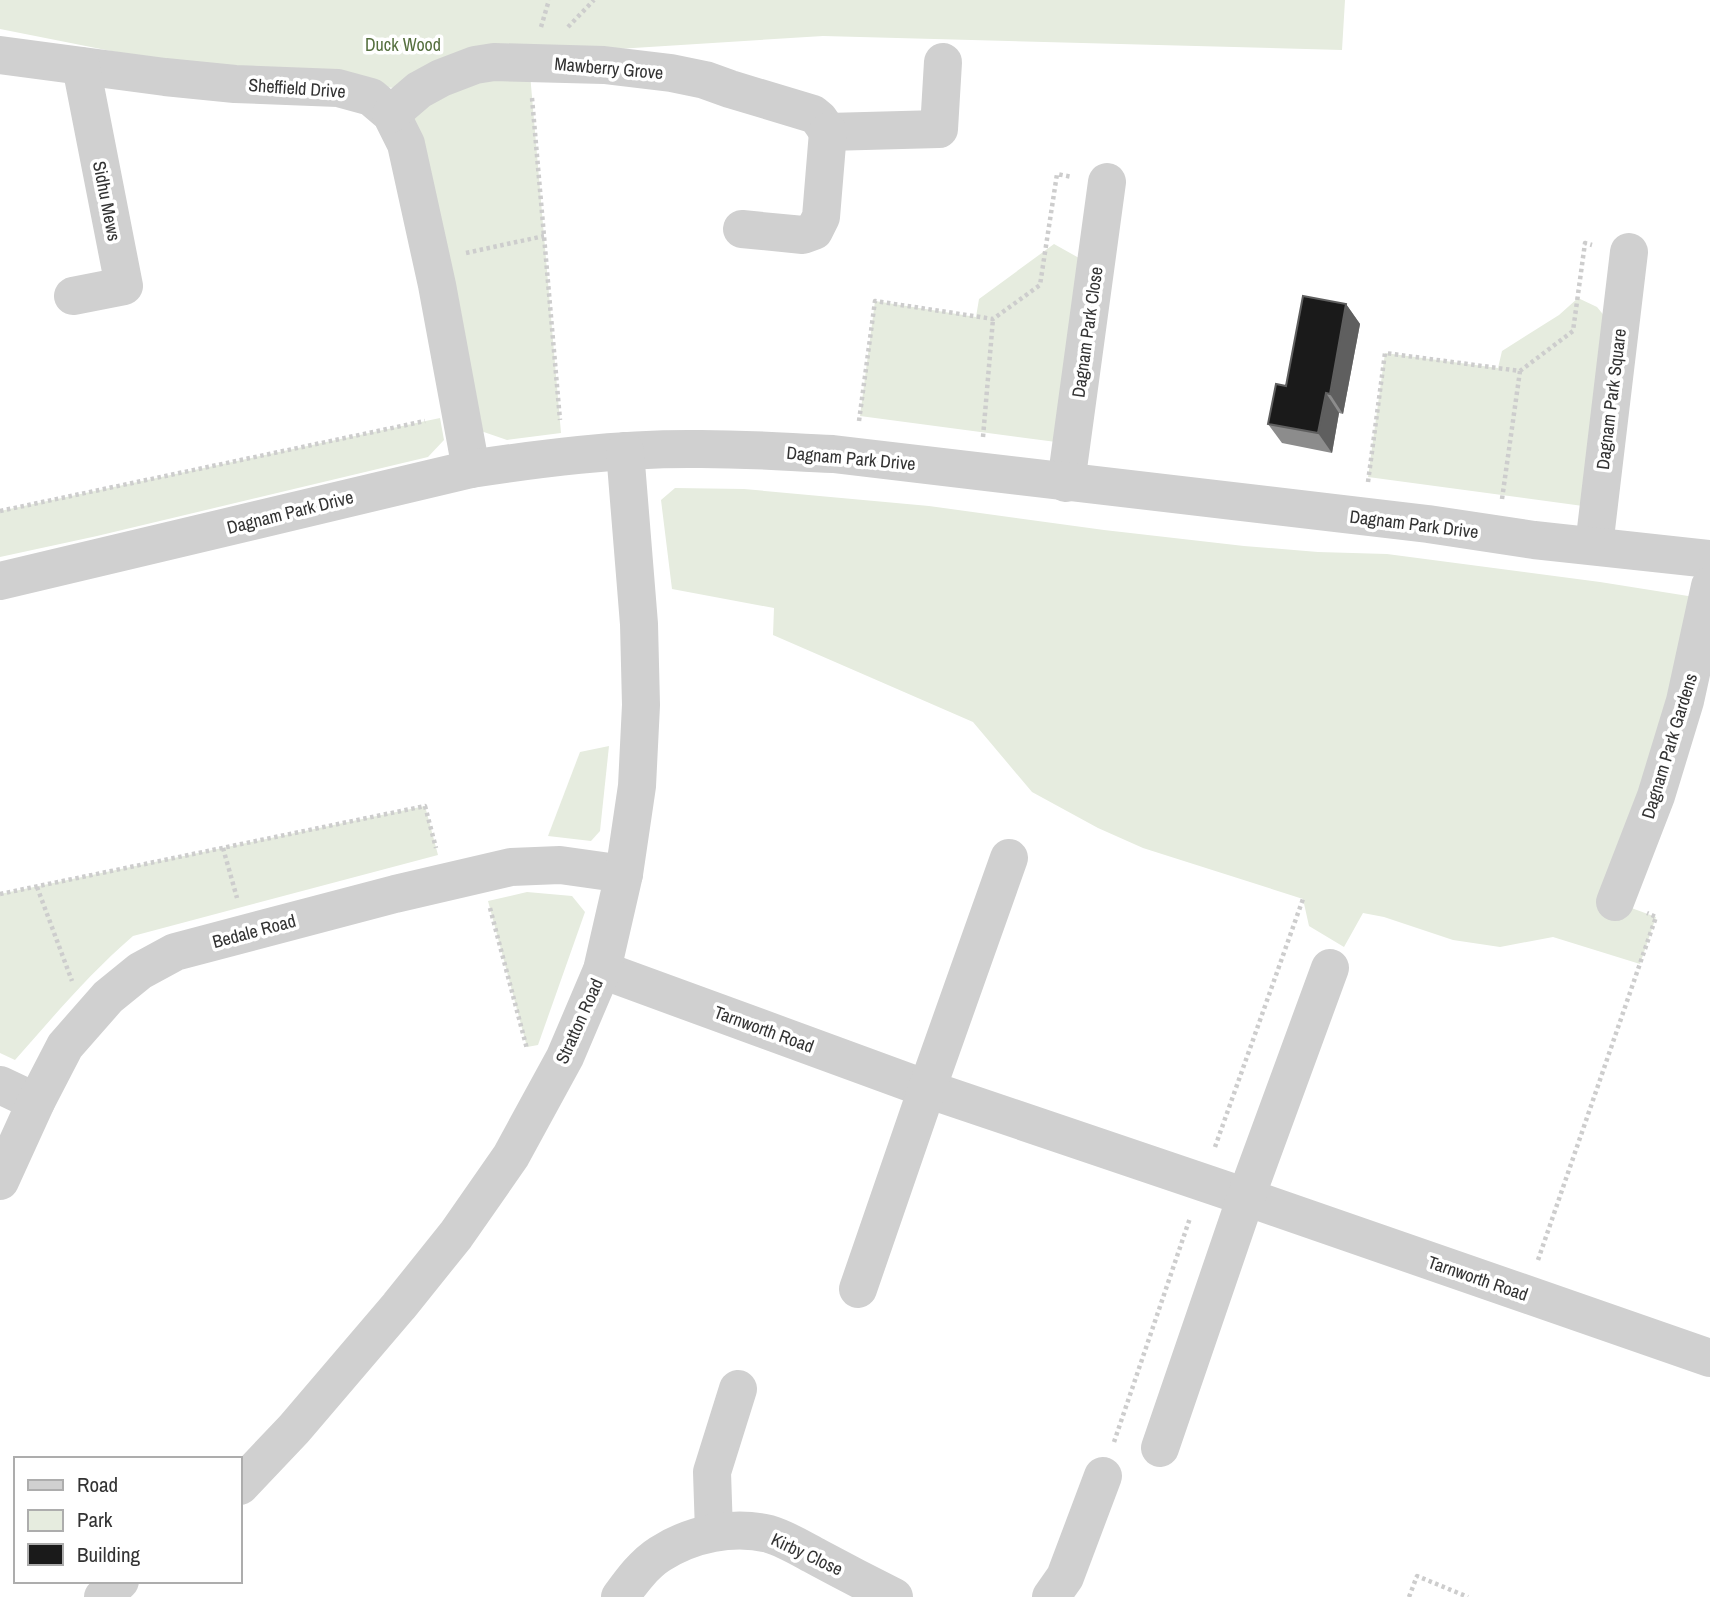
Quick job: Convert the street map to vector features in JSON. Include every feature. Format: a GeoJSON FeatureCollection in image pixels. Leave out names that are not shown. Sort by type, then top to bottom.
{"type":"FeatureCollection","features":[{"type":"Feature","properties":{"kind":"street","name":"Sheffield Drive"},"geometry":{"type":"LineString","coordinates":[[0,55],[235,84],[338,88],[371,97],[391,114],[406,144],[471,469]]}},
{"type":"Feature","properties":{"kind":"street","name":"Mawberry Grove"},"geometry":{"type":"LineString","coordinates":[[391,114],[419,90],[455,71],[475,65],[529,62],[604,65],[705,80],[813,114],[828,132]]}},
{"type":"Feature","properties":{"kind":"street"},"geometry":{"type":"LineString","coordinates":[[742,229],[803,235],[814,231],[821,217],[828,132],[939,129],[943,62]]}},
{"type":"Feature","properties":{"kind":"street","name":"Sidhu Mews"},"geometry":{"type":"LineString","coordinates":[[73,296],[124,286],[81,65]]}},
{"type":"Feature","properties":{"kind":"street","name":"Dagnam Park Close"},"geometry":{"type":"LineString","coordinates":[[1066,483],[1107,182]]}},
{"type":"Feature","properties":{"kind":"street","name":"Dagnam Park Square"},"geometry":{"type":"LineString","coordinates":[[1594,545],[1629,252]]}},
{"type":"Feature","properties":{"kind":"street","name":"Dagnam Park Drive"},"geometry":{"type":"LineString","coordinates":[[0,582],[471,469],[563,456],[688,449],[753,450],[854,457],[1710,559]]}},
{"type":"Feature","properties":{"kind":"street","name":"Stratton Road"},"geometry":{"type":"LineString","coordinates":[[242,1484],[312,1409],[456,1235],[511,1156],[565,1057],[602,970],[624,874],[637,786],[641,705],[639,624],[625,451]]}},
{"type":"Feature","properties":{"kind":"street","name":"Dagnam Park Gardens"},"geometry":{"type":"LineString","coordinates":[[1615,902],[1656,796],[1685,701],[1710,586]]}},
{"type":"Feature","properties":{"kind":"street"},"geometry":{"type":"LineString","coordinates":[[858,1289],[1009,858]]}},
{"type":"Feature","properties":{"kind":"street","name":"Bedale Road"},"geometry":{"type":"LineString","coordinates":[[0,1181],[65,1046],[108,997],[140,971],[175,952],[511,867],[560,865],[624,874]]}},
{"type":"Feature","properties":{"kind":"street"},"geometry":{"type":"LineString","coordinates":[[1160,1448],[1330,968]]}},
{"type":"Feature","properties":{"kind":"street","name":"Tarnworth Road"},"geometry":{"type":"LineString","coordinates":[[602,970],[927,1088],[1710,1358]]}},
{"type":"Feature","properties":{"kind":"street"},"geometry":{"type":"LineString","coordinates":[[0,1085],[36,1102]]}},
{"type":"Feature","properties":{"kind":"street"},"geometry":{"type":"LineString","coordinates":[[714,1532],[712,1472],[738,1389]]}},
{"type":"Feature","properties":{"kind":"street"},"geometry":{"type":"LineString","coordinates":[[1051,1597],[1065,1577],[1103,1476]]}},
{"type":"Feature","properties":{"kind":"street","name":"Kirby Close"},"geometry":{"type":"LineString","coordinates":[[620,1597],[638,1574],[659,1554],[714,1532],[769,1534],[894,1597]]}},
{"type":"Feature","properties":{"kind":"street"},"geometry":{"type":"LineString","coordinates":[[103,1597],[118,1583]]}},
{"type":"Feature","properties":{"kind":"path"},"geometry":{"type":"LineString","coordinates":[[529,62],[563,456]]}},
{"type":"Feature","properties":{"kind":"path"},"geometry":{"type":"LineString","coordinates":[[854,457],[875,301],[993,319],[1040,285],[1057,174],[1107,182]]}},
{"type":"Feature","properties":{"kind":"path"},"geometry":{"type":"LineString","coordinates":[[431,260],[544,236]]}},
{"type":"Feature","properties":{"kind":"path"},"geometry":{"type":"LineString","coordinates":[[1363,517],[1385,353],[1520,371],[1573,331],[1585,243],[1629,252]]}},
{"type":"Feature","properties":{"kind":"path"},"geometry":{"type":"LineString","coordinates":[[980,472],[993,319]]}},
{"type":"Feature","properties":{"kind":"path"},"geometry":{"type":"LineString","coordinates":[[1497,535],[1520,371]]}},
{"type":"Feature","properties":{"kind":"path"},"geometry":{"type":"LineString","coordinates":[[0,511],[460,413]]}},
{"type":"Feature","properties":{"kind":"path"},"geometry":{"type":"LineString","coordinates":[[0,894],[425,806],[463,878],[541,1101]]}},
{"type":"Feature","properties":{"kind":"path"},"geometry":{"type":"LineString","coordinates":[[223,848],[247,933]]}},
{"type":"Feature","properties":{"kind":"path"},"geometry":{"type":"LineString","coordinates":[[37,887],[88,1020]]}},
{"type":"Feature","properties":{"kind":"path"},"geometry":{"type":"LineString","coordinates":[[1103,1476],[1202,1182],[1303,900]]}},
{"type":"Feature","properties":{"kind":"path"},"geometry":{"type":"LineString","coordinates":[[1526,1294],[1656,917],[1615,902]]}},
{"type":"Feature","properties":{"kind":"path"},"geometry":{"type":"LineString","coordinates":[[1409,1597],[1417,1576],[1468,1597]]}},
{"type":"Feature","properties":{"kind":"green space","name":"Duck Wood"},"geometry":{"type":"Polygon","coordinates":[[[0,0],[1345,0],[1342,50],[823,36],[570,52],[529,62],[561,433],[507,440],[478,430],[409,98],[419,90],[227,74],[0,29],[0,0]]]}},
{"type":"Feature","properties":{"kind":"green space"},"geometry":{"type":"Polygon","coordinates":[[[1054,244],[1079,258],[1056,442],[860,416],[875,301],[976,317],[979,299],[1054,244]]]}},
{"type":"Feature","properties":{"kind":"green space"},"geometry":{"type":"Polygon","coordinates":[[[1578,298],[1597,307],[1606,318],[1583,506],[1368,477],[1385,353],[1498,368],[1502,351],[1559,315],[1578,298]]]}},
{"type":"Feature","properties":{"kind":"green space"},"geometry":{"type":"Polygon","coordinates":[[[440,418],[444,440],[428,457],[0,557],[0,511],[440,418]]]}},
{"type":"Feature","properties":{"kind":"green space"},"geometry":{"type":"Polygon","coordinates":[[[675,488],[744,489],[929,506],[1244,546],[1387,554],[1707,599],[1615,902],[1656,917],[1640,964],[1553,937],[1500,947],[1453,940],[1384,917],[1363,913],[1344,947],[1309,926],[1303,899],[1143,848],[1098,828],[1032,792],[973,722],[773,635],[774,608],[672,589],[661,500],[675,488]]]}},
{"type":"Feature","properties":{"kind":"green space"},"geometry":{"type":"Polygon","coordinates":[[[609,746],[600,831],[591,841],[548,836],[580,752],[609,746]]]}},
{"type":"Feature","properties":{"kind":"green space"},"geometry":{"type":"Polygon","coordinates":[[[425,806],[438,855],[133,936],[86,981],[15,1060],[0,1053],[0,894],[425,806]]]}},
{"type":"Feature","properties":{"kind":"green space"},"geometry":{"type":"Polygon","coordinates":[[[527,892],[572,896],[585,912],[538,1045],[527,1047],[488,901],[527,892]]]}},
{"type":"Feature","properties":{"kind":"building"},"geometry":{"type":"Polygon","coordinates":[[[1303,296],[1346,304],[1330,394],[1326,393],[1318,433],[1268,424],[1276,384],[1286,386],[1303,296]]]}}]}
